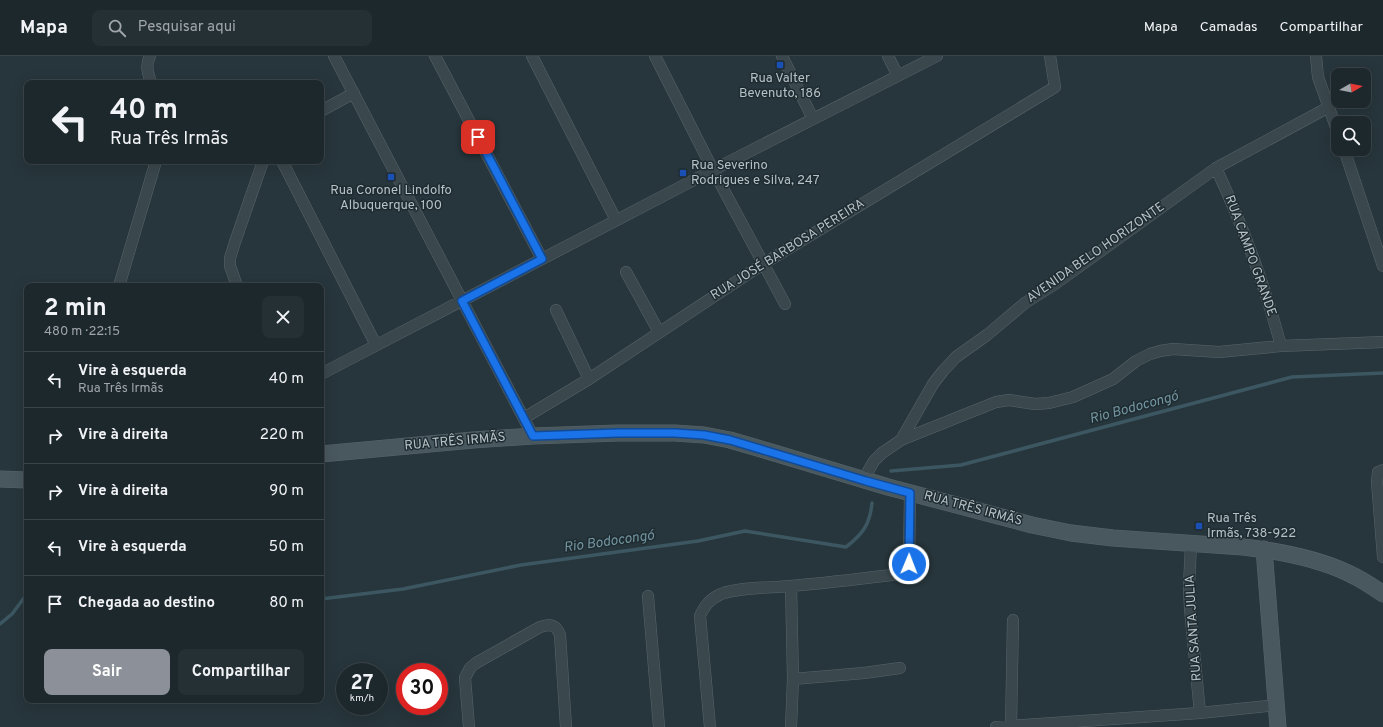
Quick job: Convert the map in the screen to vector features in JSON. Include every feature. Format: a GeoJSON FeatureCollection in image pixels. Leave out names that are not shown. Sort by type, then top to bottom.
{"type":"FeatureCollection","features":[{"type":"Feature","properties":{"kind":"street"},"geometry":{"type":"LineString","coordinates":[[150,56],[147,62],[147,71],[150,80]]}},
{"type":"Feature","properties":{"kind":"street"},"geometry":{"type":"LineString","coordinates":[[334,56],[533,436]]}},
{"type":"Feature","properties":{"kind":"street"},"geometry":{"type":"LineString","coordinates":[[435,56],[542,259]]}},
{"type":"Feature","properties":{"kind":"street"},"geometry":{"type":"LineString","coordinates":[[532,56],[616,220]]}},
{"type":"Feature","properties":{"kind":"street"},"geometry":{"type":"LineString","coordinates":[[655,56],[713,170],[785,304]]}},
{"type":"Feature","properties":{"kind":"street"},"geometry":{"type":"LineString","coordinates":[[782,56],[813,119]]}},
{"type":"Feature","properties":{"kind":"street"},"geometry":{"type":"LineString","coordinates":[[888,56],[898,76]]}},
{"type":"Feature","properties":{"kind":"street"},"geometry":{"type":"LineString","coordinates":[[324,372],[616,220],[937,56]]}},
{"type":"Feature","properties":{"kind":"street"},"geometry":{"type":"LineString","coordinates":[[1316,56],[1318,77],[1332,116]]}},
{"type":"Feature","properties":{"kind":"street","name":"RUA JOSÉ BARBOSA PEREIRA"},"geometry":{"type":"LineString","coordinates":[[524,418],[589,379],[763,264],[1055,87],[1054,58]]}},
{"type":"Feature","properties":{"kind":"street"},"geometry":{"type":"LineString","coordinates":[[324,109],[354,93]]}},
{"type":"Feature","properties":{"kind":"street","name":"AVENIDA BELO HORIZONTE"},"geometry":{"type":"LineString","coordinates":[[900,440],[933,384],[943,371],[956,357],[987,335],[1025,303],[1055,284],[1216,168],[1329,106]]}},
{"type":"Feature","properties":{"kind":"street"},"geometry":{"type":"LineString","coordinates":[[1346,156],[1383,266]]}},
{"type":"Feature","properties":{"kind":"street"},"geometry":{"type":"LineString","coordinates":[[120,283],[155,164]]}},
{"type":"Feature","properties":{"kind":"street"},"geometry":{"type":"LineString","coordinates":[[237,283],[230,266],[230,258],[262,164]]}},
{"type":"Feature","properties":{"kind":"street"},"geometry":{"type":"LineString","coordinates":[[284,164],[376,345]]}},
{"type":"Feature","properties":{"kind":"street","name":"RUA CAMPO GRANDE"},"geometry":{"type":"LineString","coordinates":[[1216,168],[1229,196],[1263,287],[1281,346]]}},
{"type":"Feature","properties":{"kind":"street"},"geometry":{"type":"LineString","coordinates":[[626,272],[659,332]]}},
{"type":"Feature","properties":{"kind":"street"},"geometry":{"type":"LineString","coordinates":[[556,310],[589,379]]}},
{"type":"Feature","properties":{"kind":"street"},"geometry":{"type":"LineString","coordinates":[[864,480],[874,461],[900,440],[996,402],[1009,400],[1035,404],[1049,403],[1073,397],[1113,379],[1136,361],[1160,351],[1172,349],[1219,352],[1281,346],[1383,342]]}},
{"type":"Feature","properties":{"kind":"street","name":"RUA TRÊS IRMÃS"},"geometry":{"type":"LineString","coordinates":[[324,454],[533,436],[618,433],[675,433],[704,435],[730,440],[910,493],[1032,525],[1071,533],[1264,549],[1291,555],[1330,566],[1361,580],[1383,594]]}},
{"type":"Feature","properties":{"kind":"street"},"geometry":{"type":"LineString","coordinates":[[1383,470],[1378,472],[1377,482],[1383,557]]}},
{"type":"Feature","properties":{"kind":"street"},"geometry":{"type":"LineString","coordinates":[[0,479],[24,480]]}},
{"type":"Feature","properties":{"kind":"street"},"geometry":{"type":"LineString","coordinates":[[710,727],[700,616],[704,606],[712,598],[722,593],[736,590],[791,586],[892,575],[906,571],[909,564],[910,493]]}},
{"type":"Feature","properties":{"kind":"street","name":"RUA SANTA JULIA"},"geometry":{"type":"LineString","coordinates":[[1191,544],[1189,586],[1190,609],[1200,713]]}},
{"type":"Feature","properties":{"kind":"street"},"geometry":{"type":"LineString","coordinates":[[1264,549],[1278,727]]}},
{"type":"Feature","properties":{"kind":"street"},"geometry":{"type":"LineString","coordinates":[[791,586],[793,679],[791,727]]}},
{"type":"Feature","properties":{"kind":"street"},"geometry":{"type":"LineString","coordinates":[[648,596],[659,727]]}},
{"type":"Feature","properties":{"kind":"street"},"geometry":{"type":"LineString","coordinates":[[1011,726],[1013,620]]}},
{"type":"Feature","properties":{"kind":"street"},"geometry":{"type":"LineString","coordinates":[[468,727],[466,678],[470,668],[476,663],[540,627],[550,625],[555,626],[558,629],[560,635],[566,727]]}},
{"type":"Feature","properties":{"kind":"street"},"geometry":{"type":"LineString","coordinates":[[793,679],[864,673],[900,668]]}},
{"type":"Feature","properties":{"kind":"street"},"geometry":{"type":"LineString","coordinates":[[996,727],[1200,713],[1276,706]]}},
{"type":"Feature","properties":{"kind":"waterway","name":"Rio Bodocongó"},"geometry":{"type":"LineString","coordinates":[[891,471],[961,465],[1292,377],[1383,373]]}},
{"type":"Feature","properties":{"kind":"waterway","name":"Rio Bodocongó"},"geometry":{"type":"LineString","coordinates":[[324,599],[403,589],[521,565],[698,541],[745,531],[846,547],[857,538],[865,528],[872,503]]}},
{"type":"Feature","properties":{"kind":"waterway","name":"Rio Bodocongó"},"geometry":{"type":"LineString","coordinates":[[0,624],[12,614],[24,598]]}},
{"type":"Feature","properties":{"kind":"place","name":"Rua Valter Bevenuto, 186"},"geometry":{"type":"Point","coordinates":[780,65]}},
{"type":"Feature","properties":{"kind":"place","name":"Rua Severino Rodrigues e Silva, 247"},"geometry":{"type":"Point","coordinates":[683,173]}},
{"type":"Feature","properties":{"kind":"place","name":"Rua Coronel Lindolfo Albuquerque, 100"},"geometry":{"type":"Point","coordinates":[391,177]}},
{"type":"Feature","properties":{"kind":"place","name":"Rua Três Irmãs, 738-922"},"geometry":{"type":"Point","coordinates":[1199,526]}},
{"type":"Feature","properties":{"kind":"route"},"geometry":{"type":"LineString","coordinates":[[478,137],[542,259],[462,301],[533,436],[618,433],[675,433],[704,435],[730,440],[910,493],[909,564]]}}]}
